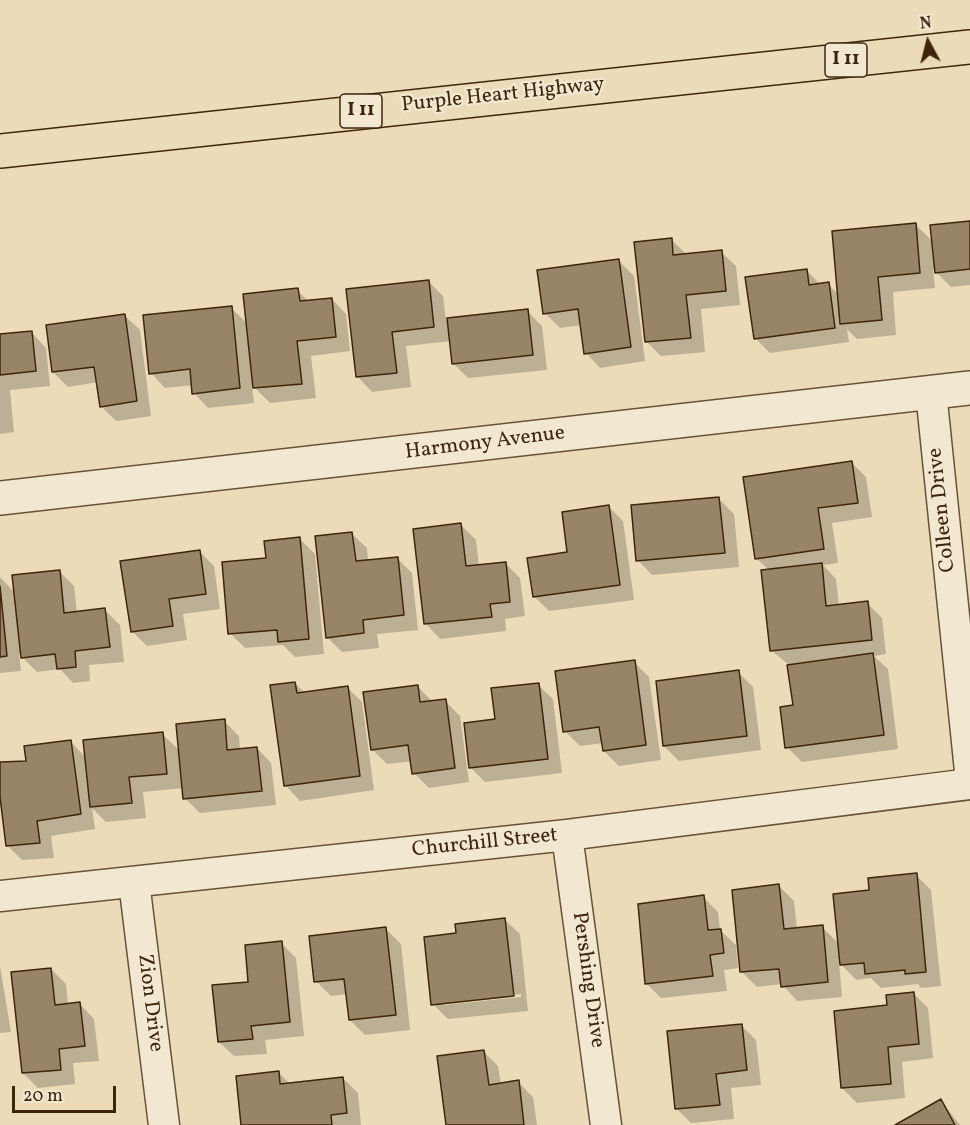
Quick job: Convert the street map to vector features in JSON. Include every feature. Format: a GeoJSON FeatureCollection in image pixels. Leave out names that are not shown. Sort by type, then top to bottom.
{"type":"FeatureCollection","features":[{"type":"Feature","properties":{"kind":"highway","name":"Purple Heart Highway"},"geometry":{"type":"LineString","coordinates":[[0,151],[970,47]]}},
{"type":"Feature","properties":{"kind":"street","name":"Harmony Avenue"},"geometry":{"type":"LineString","coordinates":[[0,498],[970,388]]}},
{"type":"Feature","properties":{"kind":"street","name":"Colleen Drive"},"geometry":{"type":"LineString","coordinates":[[931,392],[970,771]]}},
{"type":"Feature","properties":{"kind":"street","name":"Churchill Street"},"geometry":{"type":"LineString","coordinates":[[0,896],[567,835],[970,784]]}},
{"type":"Feature","properties":{"kind":"street","name":"Pershing Drive"},"geometry":{"type":"LineString","coordinates":[[567,835],[606,1125]]}},
{"type":"Feature","properties":{"kind":"street","name":"Zion Drive"},"geometry":{"type":"LineString","coordinates":[[134,882],[164,1125]]}},
{"type":"Feature","properties":{"kind":"building"},"geometry":{"type":"Polygon","coordinates":[[[970,221],[970,269],[935,273],[930,225],[970,221]]]}},
{"type":"Feature","properties":{"kind":"building"},"geometry":{"type":"Polygon","coordinates":[[[916,223],[920,273],[878,277],[882,320],[840,324],[832,231],[916,223]]]}},
{"type":"Feature","properties":{"kind":"building"},"geometry":{"type":"Polygon","coordinates":[[[672,238],[673,255],[722,250],[726,291],[686,295],[691,338],[645,342],[634,242],[672,238]]]}},
{"type":"Feature","properties":{"kind":"building"},"geometry":{"type":"Polygon","coordinates":[[[619,259],[631,347],[584,354],[578,309],[543,314],[537,270],[619,259]]]}},
{"type":"Feature","properties":{"kind":"building"},"geometry":{"type":"Polygon","coordinates":[[[807,269],[809,285],[829,282],[835,328],[754,339],[745,277],[807,269]]]}},
{"type":"Feature","properties":{"kind":"building"},"geometry":{"type":"Polygon","coordinates":[[[429,280],[434,327],[392,332],[397,373],[356,377],[346,289],[429,280]]]}},
{"type":"Feature","properties":{"kind":"building"},"geometry":{"type":"Polygon","coordinates":[[[298,288],[300,301],[332,298],[336,337],[297,341],[302,384],[253,388],[243,294],[298,288]]]}},
{"type":"Feature","properties":{"kind":"building"},"geometry":{"type":"Polygon","coordinates":[[[232,306],[240,388],[192,394],[190,369],[149,374],[143,315],[232,306]]]}},
{"type":"Feature","properties":{"kind":"building"},"geometry":{"type":"Polygon","coordinates":[[[528,309],[533,355],[452,364],[447,318],[528,309]]]}},
{"type":"Feature","properties":{"kind":"building"},"geometry":{"type":"Polygon","coordinates":[[[125,314],[137,401],[100,407],[94,367],[52,372],[46,325],[125,314]]]}},
{"type":"Feature","properties":{"kind":"building"},"geometry":{"type":"Polygon","coordinates":[[[32,331],[36,371],[0,375],[0,334],[32,331]]]}},
{"type":"Feature","properties":{"kind":"building"},"geometry":{"type":"Polygon","coordinates":[[[852,461],[858,503],[818,508],[824,549],[755,559],[743,477],[852,461]]]}},
{"type":"Feature","properties":{"kind":"building"},"geometry":{"type":"Polygon","coordinates":[[[719,497],[725,553],[636,561],[631,505],[719,497]]]}},
{"type":"Feature","properties":{"kind":"building"},"geometry":{"type":"Polygon","coordinates":[[[609,505],[620,585],[533,597],[527,558],[567,552],[562,512],[609,505]]]}},
{"type":"Feature","properties":{"kind":"building"},"geometry":{"type":"Polygon","coordinates":[[[461,523],[466,566],[506,562],[510,602],[490,604],[492,617],[424,624],[413,529],[461,523]]]}},
{"type":"Feature","properties":{"kind":"building"},"geometry":{"type":"Polygon","coordinates":[[[352,532],[356,561],[398,557],[404,615],[363,620],[364,633],[326,638],[315,536],[352,532]]]}},
{"type":"Feature","properties":{"kind":"building"},"geometry":{"type":"Polygon","coordinates":[[[300,537],[309,639],[278,642],[277,630],[228,634],[222,562],[266,558],[264,541],[300,537]]]}},
{"type":"Feature","properties":{"kind":"building"},"geometry":{"type":"Polygon","coordinates":[[[200,550],[206,594],[169,599],[173,626],[131,632],[120,561],[200,550]]]}},
{"type":"Feature","properties":{"kind":"building"},"geometry":{"type":"Polygon","coordinates":[[[822,563],[826,606],[868,601],[872,640],[770,651],[761,570],[822,563]]]}},
{"type":"Feature","properties":{"kind":"building"},"geometry":{"type":"Polygon","coordinates":[[[60,570],[64,613],[105,608],[110,647],[75,651],[76,667],[57,669],[55,654],[21,658],[12,575],[60,570]]]}},
{"type":"Feature","properties":{"kind":"building"},"geometry":{"type":"Polygon","coordinates":[[[0,586],[7,656],[0,657],[0,586]]]}},
{"type":"Feature","properties":{"kind":"building"},"geometry":{"type":"Polygon","coordinates":[[[873,653],[884,735],[785,748],[780,707],[793,705],[787,665],[873,653]]]}},
{"type":"Feature","properties":{"kind":"building"},"geometry":{"type":"Polygon","coordinates":[[[635,660],[646,745],[603,751],[599,727],[563,732],[555,671],[635,660]]]}},
{"type":"Feature","properties":{"kind":"building"},"geometry":{"type":"Polygon","coordinates":[[[739,670],[747,736],[663,746],[656,681],[739,670]]]}},
{"type":"Feature","properties":{"kind":"building"},"geometry":{"type":"Polygon","coordinates":[[[295,682],[297,693],[348,686],[360,776],[284,786],[270,685],[295,682]]]}},
{"type":"Feature","properties":{"kind":"building"},"geometry":{"type":"Polygon","coordinates":[[[539,683],[548,759],[469,768],[464,723],[495,719],[491,688],[539,683]]]}},
{"type":"Feature","properties":{"kind":"building"},"geometry":{"type":"Polygon","coordinates":[[[418,685],[420,702],[446,699],[455,768],[412,774],[408,745],[371,750],[363,692],[418,685]]]}},
{"type":"Feature","properties":{"kind":"building"},"geometry":{"type":"Polygon","coordinates":[[[225,719],[227,750],[257,747],[262,791],[183,799],[176,724],[225,719]]]}},
{"type":"Feature","properties":{"kind":"building"},"geometry":{"type":"Polygon","coordinates":[[[163,732],[167,774],[129,777],[132,803],[90,807],[83,740],[163,732]]]}},
{"type":"Feature","properties":{"kind":"building"},"geometry":{"type":"Polygon","coordinates":[[[71,740],[81,814],[37,821],[40,843],[6,846],[0,797],[0,762],[26,761],[24,746],[71,740]]]}},
{"type":"Feature","properties":{"kind":"building"},"geometry":{"type":"Polygon","coordinates":[[[917,873],[926,972],[905,974],[905,970],[865,974],[864,963],[840,965],[833,894],[869,890],[868,878],[917,873]]]}},
{"type":"Feature","properties":{"kind":"building"},"geometry":{"type":"Polygon","coordinates":[[[779,884],[784,929],[823,925],[828,982],[781,987],[779,969],[740,972],[732,890],[779,884]]]}},
{"type":"Feature","properties":{"kind":"building"},"geometry":{"type":"Polygon","coordinates":[[[704,895],[708,930],[721,929],[724,953],[710,955],[713,976],[645,984],[638,904],[704,895]]]}},
{"type":"Feature","properties":{"kind":"building"},"geometry":{"type":"Polygon","coordinates":[[[505,918],[514,996],[431,1005],[424,937],[456,933],[455,924],[505,918]]]}},
{"type":"Feature","properties":{"kind":"building"},"geometry":{"type":"Polygon","coordinates":[[[386,927],[396,1015],[349,1020],[344,979],[314,982],[309,936],[386,927]]]}},
{"type":"Feature","properties":{"kind":"building"},"geometry":{"type":"Polygon","coordinates":[[[282,941],[290,1022],[251,1026],[253,1039],[218,1042],[212,985],[248,982],[245,945],[282,941]]]}},
{"type":"Feature","properties":{"kind":"building"},"geometry":{"type":"Polygon","coordinates":[[[51,968],[55,1005],[80,1002],[85,1046],[59,1049],[61,1070],[22,1073],[11,972],[51,968]]]}},
{"type":"Feature","properties":{"kind":"building"},"geometry":{"type":"Polygon","coordinates":[[[914,992],[919,1044],[888,1047],[891,1084],[841,1088],[834,1011],[887,1005],[886,995],[914,992]]]}},
{"type":"Feature","properties":{"kind":"building"},"geometry":{"type":"Polygon","coordinates":[[[742,1024],[747,1070],[716,1074],[720,1105],[675,1109],[667,1031],[742,1024]]]}},
{"type":"Feature","properties":{"kind":"building"},"geometry":{"type":"Polygon","coordinates":[[[484,1050],[489,1085],[519,1080],[524,1125],[446,1125],[437,1056],[484,1050]]]}},
{"type":"Feature","properties":{"kind":"building"},"geometry":{"type":"Polygon","coordinates":[[[279,1071],[280,1084],[343,1077],[347,1113],[331,1115],[332,1125],[241,1125],[236,1076],[279,1071]]]}},
{"type":"Feature","properties":{"kind":"building"},"geometry":{"type":"Polygon","coordinates":[[[941,1099],[955,1125],[895,1125],[941,1099]]]}}]}
